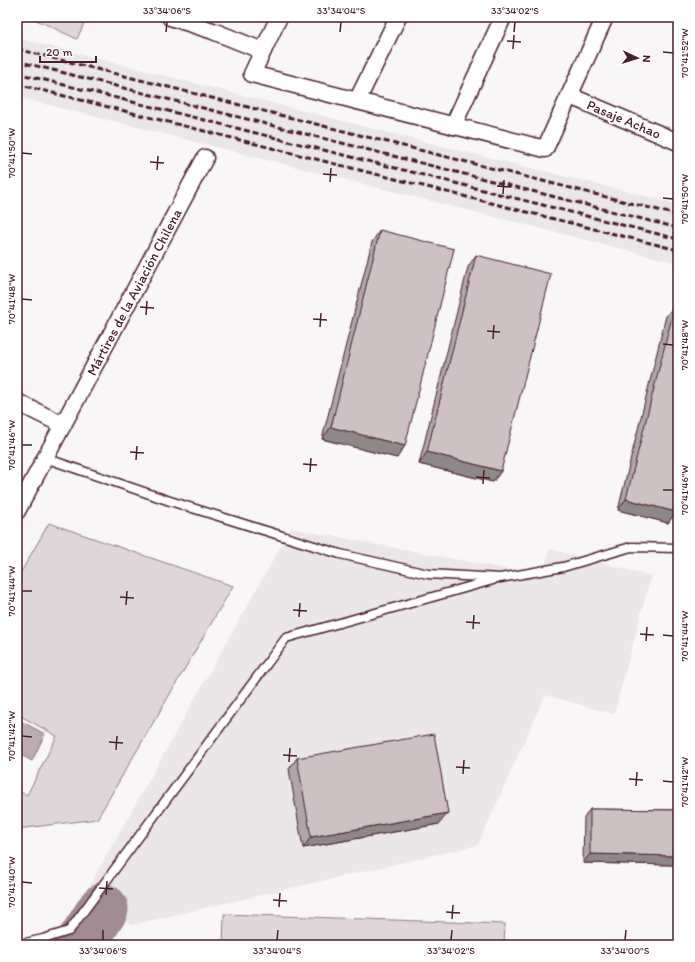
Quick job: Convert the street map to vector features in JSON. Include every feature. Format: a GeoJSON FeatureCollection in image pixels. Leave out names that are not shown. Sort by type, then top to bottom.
{"type":"FeatureCollection","features":[{"type":"Feature","properties":{"kind":"street"},"geometry":{"type":"LineString","coordinates":[[170,17],[213,31],[263,51]]}},
{"type":"Feature","properties":{"kind":"street"},"geometry":{"type":"LineString","coordinates":[[279,17],[252,74],[453,126],[503,17]]}},
{"type":"Feature","properties":{"kind":"street"},"geometry":{"type":"LineString","coordinates":[[357,101],[398,17]]}},
{"type":"Feature","properties":{"kind":"street","name":"Pasaje Achao"},"geometry":{"type":"LineString","coordinates":[[453,126],[545,149],[606,17]]}},
{"type":"Feature","properties":{"kind":"street","name":"Pasaje Achao"},"geometry":{"type":"LineString","coordinates":[[570,96],[678,142]]}},
{"type":"Feature","properties":{"kind":"street","name":"Mártires de la Aviación Chilena"},"geometry":{"type":"LineString","coordinates":[[17,511],[22,490],[45,458],[205,158]]}},
{"type":"Feature","properties":{"kind":"street"},"geometry":{"type":"LineString","coordinates":[[17,402],[63,425]]}},
{"type":"Feature","properties":{"kind":"lane"},"geometry":{"type":"LineString","coordinates":[[45,458],[170,501],[340,554],[428,574],[500,578]]}},
{"type":"Feature","properties":{"kind":"lane"},"geometry":{"type":"LineString","coordinates":[[17,945],[69,931],[286,638],[500,578],[563,567],[631,547],[678,548]]}},
{"type":"Feature","properties":{"kind":"shaded area"},"geometry":{"type":"Polygon","coordinates":[[[30,17],[87,17],[77,39],[30,17]]]}},
{"type":"Feature","properties":{"kind":"shaded area"},"geometry":{"type":"Polygon","coordinates":[[[17,38],[437,145],[678,204],[678,263],[17,97],[17,38]]]}},
{"type":"Feature","properties":{"kind":"shaded area"},"geometry":{"type":"Polygon","coordinates":[[[49,523],[233,586],[97,819],[17,829],[17,791],[27,795],[57,736],[17,714],[17,579],[49,523]]]}},
{"type":"Feature","properties":{"kind":"shaded area"},"geometry":{"type":"Polygon","coordinates":[[[291,528],[542,576],[550,549],[651,576],[614,714],[545,695],[478,845],[131,925],[82,899],[291,528]]]}},
{"type":"Feature","properties":{"kind":"shaded area"},"geometry":{"type":"Polygon","coordinates":[[[17,719],[45,734],[32,761],[17,753],[17,719]]]}},
{"type":"Feature","properties":{"kind":"shaded area"},"geometry":{"type":"Polygon","coordinates":[[[224,914],[505,924],[504,945],[223,945],[224,914]]]}},
{"type":"Feature","properties":{"kind":"building"},"geometry":{"type":"Polygon","coordinates":[[[380,230],[454,249],[405,446],[331,427],[380,230]]]}},
{"type":"Feature","properties":{"kind":"building"},"geometry":{"type":"Polygon","coordinates":[[[476,255],[551,274],[501,471],[427,452],[476,255]]]}},
{"type":"Feature","properties":{"kind":"building"},"geometry":{"type":"Polygon","coordinates":[[[675,305],[678,306],[678,505],[676,512],[626,499],[675,305]]]}},
{"type":"Feature","properties":{"kind":"building"},"geometry":{"type":"Polygon","coordinates":[[[434,734],[448,813],[311,837],[297,758],[434,734]]]}},
{"type":"Feature","properties":{"kind":"building"},"geometry":{"type":"Polygon","coordinates":[[[590,809],[678,810],[678,856],[590,854],[590,809]]]}},
{"type":"Feature","properties":{"kind":"taxiway"},"geometry":{"type":"LineString","coordinates":[[80,945],[103,909]]}},
{"type":"Feature","properties":{"kind":"railway"},"geometry":{"type":"LineString","coordinates":[[17,49],[678,215]]}},
{"type":"Feature","properties":{"kind":"railway"},"geometry":{"type":"LineString","coordinates":[[17,61],[678,228]]}},
{"type":"Feature","properties":{"kind":"railway"},"geometry":{"type":"LineString","coordinates":[[17,73],[678,239]]}},
{"type":"Feature","properties":{"kind":"railway"},"geometry":{"type":"LineString","coordinates":[[17,84],[678,250]]}}]}
